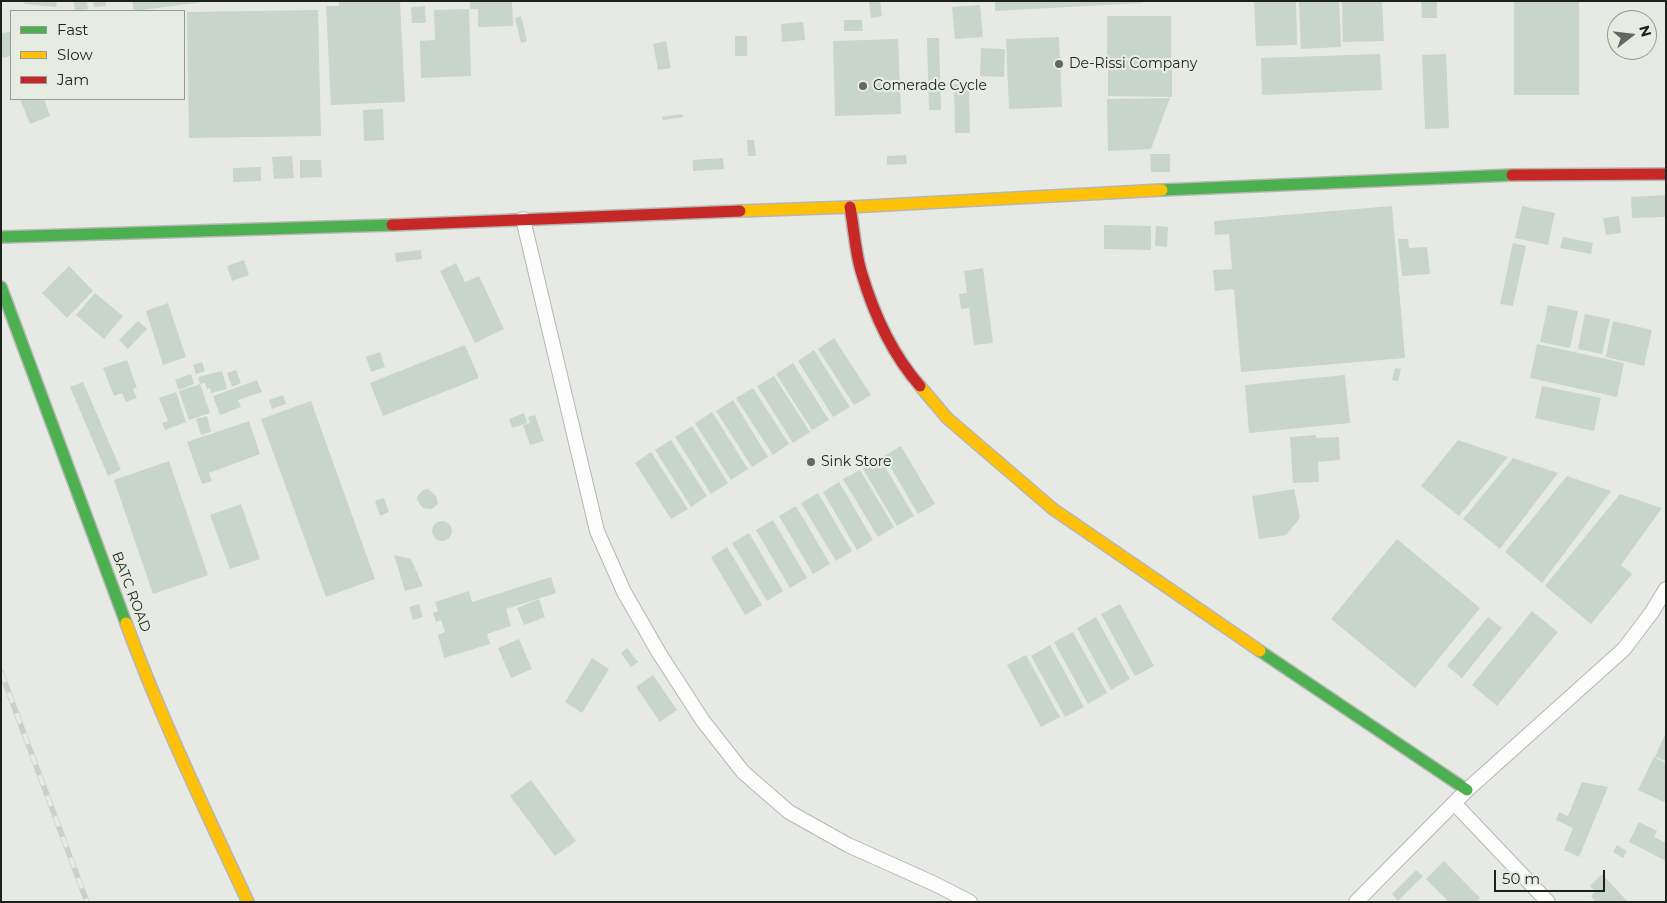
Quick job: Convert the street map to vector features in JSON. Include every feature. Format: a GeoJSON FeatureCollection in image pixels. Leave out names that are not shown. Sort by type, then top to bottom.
{"type":"FeatureCollection","features":[{"type":"Feature","properties":{"kind":"street"},"geometry":{"type":"LineString","coordinates":[[1,237],[330,227],[850,207],[1194,188],[1476,176],[1666,174]]}},
{"type":"Feature","properties":{"kind":"street"},"geometry":{"type":"LineString","coordinates":[[850,207],[861,270],[881,325],[911,376],[947,418],[1053,509],[1311,686],[1467,790]]}},
{"type":"Feature","properties":{"kind":"street"},"geometry":{"type":"LineString","coordinates":[[523,219],[597,531],[624,592],[703,721],[743,772],[789,812],[848,845],[970,902]]}},
{"type":"Feature","properties":{"kind":"street","name":"BATC ROAD"},"geometry":{"type":"LineString","coordinates":[[1,287],[140,660],[209,819],[248,902]]}},
{"type":"Feature","properties":{"kind":"street"},"geometry":{"type":"LineString","coordinates":[[1356,902],[1467,790],[1624,649],[1652,612],[1666,589]]}},
{"type":"Feature","properties":{"kind":"street"},"geometry":{"type":"LineString","coordinates":[[1455,804],[1548,902]]}},
{"type":"Feature","properties":{"kind":"building"},"geometry":{"type":"Polygon","coordinates":[[[24,1],[57,1],[56,7],[24,4],[24,1]]]}},
{"type":"Feature","properties":{"kind":"building"},"geometry":{"type":"Polygon","coordinates":[[[74,1],[87,1],[88,9],[75,10],[74,1]]]}},
{"type":"Feature","properties":{"kind":"building"},"geometry":{"type":"Polygon","coordinates":[[[93,1],[105,1],[106,6],[94,7],[93,1]]]}},
{"type":"Feature","properties":{"kind":"building"},"geometry":{"type":"Polygon","coordinates":[[[132,1],[204,1],[142,10],[134,10],[132,1]]]}},
{"type":"Feature","properties":{"kind":"building"},"geometry":{"type":"Polygon","coordinates":[[[339,1],[400,1],[405,102],[331,105],[326,6],[339,6],[339,1]]]}},
{"type":"Feature","properties":{"kind":"building"},"geometry":{"type":"Polygon","coordinates":[[[470,1],[512,1],[513,26],[478,27],[478,9],[470,9],[470,1]]]}},
{"type":"Feature","properties":{"kind":"building"},"geometry":{"type":"Polygon","coordinates":[[[869,1],[880,1],[882,16],[871,18],[869,1]]]}},
{"type":"Feature","properties":{"kind":"building"},"geometry":{"type":"Polygon","coordinates":[[[995,1],[1143,1],[1143,3],[995,11],[995,1]]]}},
{"type":"Feature","properties":{"kind":"building"},"geometry":{"type":"Polygon","coordinates":[[[1254,1],[1296,1],[1297,45],[1256,46],[1254,1]]]}},
{"type":"Feature","properties":{"kind":"building"},"geometry":{"type":"Polygon","coordinates":[[[1299,1],[1339,1],[1341,47],[1301,49],[1299,1]]]}},
{"type":"Feature","properties":{"kind":"building"},"geometry":{"type":"Polygon","coordinates":[[[1342,1],[1382,1],[1384,41],[1343,42],[1342,1]]]}},
{"type":"Feature","properties":{"kind":"building"},"geometry":{"type":"Polygon","coordinates":[[[1421,1],[1437,1],[1437,18],[1422,18],[1421,1]]]}},
{"type":"Feature","properties":{"kind":"building"},"geometry":{"type":"Polygon","coordinates":[[[1514,1],[1579,1],[1579,95],[1514,95],[1514,1]]]}},
{"type":"Feature","properties":{"kind":"building"},"geometry":{"type":"Polygon","coordinates":[[[980,5],[983,37],[955,39],[952,7],[980,5]]]}},
{"type":"Feature","properties":{"kind":"building"},"geometry":{"type":"Polygon","coordinates":[[[425,6],[426,23],[412,23],[411,7],[425,6]]]}},
{"type":"Feature","properties":{"kind":"building"},"geometry":{"type":"Polygon","coordinates":[[[469,9],[471,76],[421,78],[420,41],[435,40],[434,10],[469,9]]]}},
{"type":"Feature","properties":{"kind":"building"},"geometry":{"type":"Polygon","coordinates":[[[318,10],[321,136],[189,138],[187,12],[318,10]]]}},
{"type":"Feature","properties":{"kind":"building"},"geometry":{"type":"Polygon","coordinates":[[[521,16],[527,41],[521,43],[515,18],[521,16]]]}},
{"type":"Feature","properties":{"kind":"building"},"geometry":{"type":"Polygon","coordinates":[[[1107,16],[1171,16],[1171,59],[1107,58],[1107,16]]]}},
{"type":"Feature","properties":{"kind":"building"},"geometry":{"type":"Polygon","coordinates":[[[844,20],[862,20],[863,31],[844,31],[844,20]]]}},
{"type":"Feature","properties":{"kind":"building"},"geometry":{"type":"Polygon","coordinates":[[[803,22],[805,40],[782,42],[781,24],[803,22]]]}},
{"type":"Feature","properties":{"kind":"building"},"geometry":{"type":"Polygon","coordinates":[[[10,32],[10,56],[1,58],[1,33],[10,32]]]}},
{"type":"Feature","properties":{"kind":"building"},"geometry":{"type":"Polygon","coordinates":[[[735,36],[747,36],[747,56],[735,56],[735,36]]]}},
{"type":"Feature","properties":{"kind":"building"},"geometry":{"type":"Polygon","coordinates":[[[1059,37],[1062,107],[1009,109],[1006,39],[1059,37]]]}},
{"type":"Feature","properties":{"kind":"building"},"geometry":{"type":"Polygon","coordinates":[[[927,38],[939,38],[941,110],[929,110],[927,38]]]}},
{"type":"Feature","properties":{"kind":"building"},"geometry":{"type":"Polygon","coordinates":[[[898,39],[901,114],[835,116],[833,41],[898,39]]]}},
{"type":"Feature","properties":{"kind":"building"},"geometry":{"type":"Polygon","coordinates":[[[666,41],[671,68],[658,70],[653,44],[666,41]]]}},
{"type":"Feature","properties":{"kind":"building"},"geometry":{"type":"Polygon","coordinates":[[[981,48],[1005,49],[1004,77],[980,76],[981,48]]]}},
{"type":"Feature","properties":{"kind":"building"},"geometry":{"type":"Polygon","coordinates":[[[1380,54],[1382,90],[1262,95],[1261,58],[1380,54]]]}},
{"type":"Feature","properties":{"kind":"building"},"geometry":{"type":"Polygon","coordinates":[[[1446,54],[1449,128],[1425,129],[1422,55],[1446,54]]]}},
{"type":"Feature","properties":{"kind":"building"},"geometry":{"type":"Polygon","coordinates":[[[1108,60],[1172,60],[1172,97],[1108,96],[1108,60]]]}},
{"type":"Feature","properties":{"kind":"building"},"geometry":{"type":"Polygon","coordinates":[[[954,84],[969,84],[970,133],[955,133],[954,84]]]}},
{"type":"Feature","properties":{"kind":"building"},"geometry":{"type":"Polygon","coordinates":[[[1170,98],[1151,149],[1108,151],[1107,99],[1170,98]]]}},
{"type":"Feature","properties":{"kind":"building"},"geometry":{"type":"Polygon","coordinates":[[[20,100],[44,100],[50,116],[30,124],[20,100]]]}},
{"type":"Feature","properties":{"kind":"building"},"geometry":{"type":"Polygon","coordinates":[[[383,109],[384,140],[364,141],[363,110],[383,109]]]}},
{"type":"Feature","properties":{"kind":"building"},"geometry":{"type":"Polygon","coordinates":[[[682,114],[683,117],[663,120],[662,117],[682,114]]]}},
{"type":"Feature","properties":{"kind":"building"},"geometry":{"type":"Polygon","coordinates":[[[747,140],[754,140],[756,156],[748,156],[747,140]]]}},
{"type":"Feature","properties":{"kind":"building"},"geometry":{"type":"Polygon","coordinates":[[[1150,154],[1170,154],[1170,172],[1151,172],[1150,154]]]}},
{"type":"Feature","properties":{"kind":"building"},"geometry":{"type":"Polygon","coordinates":[[[906,155],[907,164],[887,165],[887,156],[906,155]]]}},
{"type":"Feature","properties":{"kind":"building"},"geometry":{"type":"Polygon","coordinates":[[[292,156],[294,178],[274,179],[272,157],[292,156]]]}},
{"type":"Feature","properties":{"kind":"building"},"geometry":{"type":"Polygon","coordinates":[[[723,158],[724,169],[693,171],[693,160],[723,158]]]}},
{"type":"Feature","properties":{"kind":"building"},"geometry":{"type":"Polygon","coordinates":[[[300,160],[321,160],[322,177],[300,178],[300,160]]]}},
{"type":"Feature","properties":{"kind":"building"},"geometry":{"type":"Polygon","coordinates":[[[261,167],[261,181],[233,182],[233,168],[261,167]]]}},
{"type":"Feature","properties":{"kind":"building"},"geometry":{"type":"Polygon","coordinates":[[[1666,195],[1666,217],[1632,218],[1631,197],[1666,195]]]}},
{"type":"Feature","properties":{"kind":"building"},"geometry":{"type":"Polygon","coordinates":[[[1392,206],[1405,358],[1241,372],[1234,289],[1215,291],[1213,270],[1232,269],[1229,234],[1215,235],[1214,221],[1392,206]]]}},
{"type":"Feature","properties":{"kind":"building"},"geometry":{"type":"Polygon","coordinates":[[[1522,206],[1555,213],[1548,245],[1515,238],[1522,206]]]}},
{"type":"Feature","properties":{"kind":"building"},"geometry":{"type":"Polygon","coordinates":[[[1619,216],[1621,233],[1606,235],[1603,218],[1619,216]]]}},
{"type":"Feature","properties":{"kind":"building"},"geometry":{"type":"Polygon","coordinates":[[[1104,225],[1151,226],[1151,250],[1104,249],[1104,225]]]}},
{"type":"Feature","properties":{"kind":"building"},"geometry":{"type":"Polygon","coordinates":[[[1156,226],[1168,227],[1167,247],[1155,246],[1156,226]]]}},
{"type":"Feature","properties":{"kind":"building"},"geometry":{"type":"Polygon","coordinates":[[[1563,237],[1593,243],[1591,254],[1560,248],[1563,237]]]}},
{"type":"Feature","properties":{"kind":"building"},"geometry":{"type":"Polygon","coordinates":[[[1398,239],[1408,239],[1409,248],[1427,247],[1430,274],[1402,276],[1398,239]]]}},
{"type":"Feature","properties":{"kind":"building"},"geometry":{"type":"Polygon","coordinates":[[[1513,243],[1526,246],[1513,306],[1500,304],[1513,243]]]}},
{"type":"Feature","properties":{"kind":"building"},"geometry":{"type":"Polygon","coordinates":[[[421,250],[422,259],[396,262],[395,253],[421,250]]]}},
{"type":"Feature","properties":{"kind":"building"},"geometry":{"type":"Polygon","coordinates":[[[244,260],[249,275],[232,281],[227,266],[244,260]]]}},
{"type":"Feature","properties":{"kind":"building"},"geometry":{"type":"Polygon","coordinates":[[[456,263],[465,282],[479,276],[504,329],[475,343],[440,271],[456,263]]]}},
{"type":"Feature","properties":{"kind":"building"},"geometry":{"type":"Polygon","coordinates":[[[69,266],[93,291],[67,318],[42,293],[69,266]]]}},
{"type":"Feature","properties":{"kind":"building"},"geometry":{"type":"Polygon","coordinates":[[[983,268],[993,343],[974,345],[969,308],[961,309],[959,294],[967,293],[964,271],[983,268]]]}},
{"type":"Feature","properties":{"kind":"building"},"geometry":{"type":"Polygon","coordinates":[[[95,293],[123,316],[104,339],[76,315],[95,293]]]}},
{"type":"Feature","properties":{"kind":"building"},"geometry":{"type":"Polygon","coordinates":[[[168,303],[186,357],[163,365],[146,311],[168,303]]]}},
{"type":"Feature","properties":{"kind":"building"},"geometry":{"type":"Polygon","coordinates":[[[1548,305],[1578,311],[1570,348],[1540,342],[1548,305]]]}},
{"type":"Feature","properties":{"kind":"building"},"geometry":{"type":"Polygon","coordinates":[[[1585,314],[1610,319],[1602,354],[1578,349],[1585,314]]]}},
{"type":"Feature","properties":{"kind":"building"},"geometry":{"type":"Polygon","coordinates":[[[138,321],[147,329],[128,349],[119,340],[138,321]]]}},
{"type":"Feature","properties":{"kind":"building"},"geometry":{"type":"Polygon","coordinates":[[[1613,321],[1652,330],[1644,366],[1606,357],[1613,321]]]}},
{"type":"Feature","properties":{"kind":"building"},"geometry":{"type":"Polygon","coordinates":[[[834,338],[871,395],[854,405],[818,349],[834,338]]]}},
{"type":"Feature","properties":{"kind":"building"},"geometry":{"type":"Polygon","coordinates":[[[1537,344],[1624,363],[1617,397],[1530,378],[1537,344]]]}},
{"type":"Feature","properties":{"kind":"building"},"geometry":{"type":"Polygon","coordinates":[[[465,345],[479,378],[383,416],[370,383],[465,345]]]}},
{"type":"Feature","properties":{"kind":"building"},"geometry":{"type":"Polygon","coordinates":[[[814,350],[850,407],[833,417],[798,361],[814,350]]]}},
{"type":"Feature","properties":{"kind":"building"},"geometry":{"type":"Polygon","coordinates":[[[380,352],[385,367],[371,372],[366,357],[380,352]]]}},
{"type":"Feature","properties":{"kind":"building"},"geometry":{"type":"Polygon","coordinates":[[[127,360],[137,388],[133,389],[137,398],[126,402],[122,393],[114,396],[103,368],[127,360]]]}},
{"type":"Feature","properties":{"kind":"building"},"geometry":{"type":"Polygon","coordinates":[[[202,362],[205,371],[196,374],[193,365],[202,362]]]}},
{"type":"Feature","properties":{"kind":"building"},"geometry":{"type":"Polygon","coordinates":[[[793,363],[829,420],[812,430],[776,374],[793,363]]]}},
{"type":"Feature","properties":{"kind":"building"},"geometry":{"type":"Polygon","coordinates":[[[1395,368],[1401,369],[1398,381],[1392,380],[1395,368]]]}},
{"type":"Feature","properties":{"kind":"building"},"geometry":{"type":"Polygon","coordinates":[[[236,370],[241,383],[232,387],[227,373],[236,370]]]}},
{"type":"Feature","properties":{"kind":"building"},"geometry":{"type":"Polygon","coordinates":[[[222,371],[227,389],[211,393],[210,388],[207,389],[205,383],[200,384],[198,377],[222,371]]]}},
{"type":"Feature","properties":{"kind":"building"},"geometry":{"type":"Polygon","coordinates":[[[191,374],[194,384],[179,390],[175,380],[191,374]]]}},
{"type":"Feature","properties":{"kind":"building"},"geometry":{"type":"Polygon","coordinates":[[[1345,375],[1350,423],[1249,433],[1245,385],[1345,375]]]}},
{"type":"Feature","properties":{"kind":"building"},"geometry":{"type":"Polygon","coordinates":[[[774,376],[810,432],[793,443],[757,386],[774,376]]]}},
{"type":"Feature","properties":{"kind":"building"},"geometry":{"type":"Polygon","coordinates":[[[257,380],[262,392],[238,400],[241,407],[220,415],[213,396],[257,380]]]}},
{"type":"Feature","properties":{"kind":"building"},"geometry":{"type":"Polygon","coordinates":[[[83,382],[121,470],[108,476],[70,387],[83,382]]]}},
{"type":"Feature","properties":{"kind":"building"},"geometry":{"type":"Polygon","coordinates":[[[200,384],[210,413],[189,420],[179,391],[200,384]]]}},
{"type":"Feature","properties":{"kind":"building"},"geometry":{"type":"Polygon","coordinates":[[[1542,386],[1601,398],[1594,431],[1535,418],[1542,386]]]}},
{"type":"Feature","properties":{"kind":"building"},"geometry":{"type":"Polygon","coordinates":[[[753,388],[789,444],[773,455],[736,398],[753,388]]]}},
{"type":"Feature","properties":{"kind":"building"},"geometry":{"type":"Polygon","coordinates":[[[176,392],[186,422],[165,430],[162,423],[168,421],[159,398],[176,392]]]}},
{"type":"Feature","properties":{"kind":"building"},"geometry":{"type":"Polygon","coordinates":[[[283,395],[286,404],[272,409],[269,400],[283,395]]]}},
{"type":"Feature","properties":{"kind":"building"},"geometry":{"type":"Polygon","coordinates":[[[733,400],[768,457],[752,467],[716,411],[733,400]]]}},
{"type":"Feature","properties":{"kind":"building"},"geometry":{"type":"Polygon","coordinates":[[[311,401],[375,579],[326,597],[261,419],[311,401]]]}},
{"type":"Feature","properties":{"kind":"building"},"geometry":{"type":"Polygon","coordinates":[[[712,412],[748,469],[731,480],[695,423],[712,412]]]}},
{"type":"Feature","properties":{"kind":"building"},"geometry":{"type":"Polygon","coordinates":[[[524,413],[527,423],[512,428],[509,419],[524,413]]]}},
{"type":"Feature","properties":{"kind":"building"},"geometry":{"type":"Polygon","coordinates":[[[535,415],[544,441],[530,445],[523,425],[530,423],[528,417],[535,415]]]}},
{"type":"Feature","properties":{"kind":"building"},"geometry":{"type":"Polygon","coordinates":[[[207,416],[211,432],[201,435],[196,419],[207,416]]]}},
{"type":"Feature","properties":{"kind":"building"},"geometry":{"type":"Polygon","coordinates":[[[249,421],[260,454],[209,473],[212,481],[202,484],[187,442],[249,421]]]}},
{"type":"Feature","properties":{"kind":"building"},"geometry":{"type":"Polygon","coordinates":[[[692,426],[728,483],[711,494],[675,437],[692,426]]]}},
{"type":"Feature","properties":{"kind":"building"},"geometry":{"type":"Polygon","coordinates":[[[1316,435],[1316,438],[1339,437],[1340,460],[1318,462],[1319,482],[1293,483],[1290,437],[1316,435]]]}},
{"type":"Feature","properties":{"kind":"building"},"geometry":{"type":"Polygon","coordinates":[[[671,440],[707,496],[691,507],[655,450],[671,440]]]}},
{"type":"Feature","properties":{"kind":"building"},"geometry":{"type":"Polygon","coordinates":[[[1458,440],[1508,457],[1459,516],[1421,486],[1458,440]]]}},
{"type":"Feature","properties":{"kind":"building"},"geometry":{"type":"Polygon","coordinates":[[[901,446],[935,504],[918,514],[884,456],[901,446]]]}},
{"type":"Feature","properties":{"kind":"building"},"geometry":{"type":"Polygon","coordinates":[[[651,452],[688,509],[671,519],[635,463],[651,452]]]}},
{"type":"Feature","properties":{"kind":"building"},"geometry":{"type":"Polygon","coordinates":[[[880,458],[914,516],[897,526],[863,469],[880,458]]]}},
{"type":"Feature","properties":{"kind":"building"},"geometry":{"type":"Polygon","coordinates":[[[1513,458],[1558,473],[1500,549],[1463,519],[1513,458]]]}},
{"type":"Feature","properties":{"kind":"building"},"geometry":{"type":"Polygon","coordinates":[[[169,461],[208,575],[153,594],[114,480],[169,461]]]}},
{"type":"Feature","properties":{"kind":"building"},"geometry":{"type":"Polygon","coordinates":[[[860,470],[894,527],[878,537],[843,479],[860,470]]]}},
{"type":"Feature","properties":{"kind":"building"},"geometry":{"type":"Polygon","coordinates":[[[1567,476],[1611,491],[1542,583],[1505,552],[1567,476]]]}},
{"type":"Feature","properties":{"kind":"building"},"geometry":{"type":"Polygon","coordinates":[[[839,482],[873,540],[857,550],[823,492],[839,482]]]}},
{"type":"Feature","properties":{"kind":"building"},"geometry":{"type":"Polygon","coordinates":[[[428,489],[436,496],[438,504],[432,509],[423,508],[417,498],[423,490],[428,489]]]}},
{"type":"Feature","properties":{"kind":"building"},"geometry":{"type":"Polygon","coordinates":[[[1294,489],[1300,518],[1286,535],[1259,539],[1252,496],[1294,489]]]}},
{"type":"Feature","properties":{"kind":"building"},"geometry":{"type":"Polygon","coordinates":[[[818,493],[852,551],[836,561],[801,503],[818,493]]]}},
{"type":"Feature","properties":{"kind":"building"},"geometry":{"type":"Polygon","coordinates":[[[1620,494],[1662,508],[1621,565],[1632,574],[1591,624],[1545,586],[1620,494]]]}},
{"type":"Feature","properties":{"kind":"building"},"geometry":{"type":"Polygon","coordinates":[[[384,498],[389,512],[380,516],[375,501],[384,498]]]}},
{"type":"Feature","properties":{"kind":"building"},"geometry":{"type":"Polygon","coordinates":[[[241,504],[260,559],[230,569],[210,515],[241,504]]]}},
{"type":"Feature","properties":{"kind":"building"},"geometry":{"type":"Polygon","coordinates":[[[796,506],[830,564],[813,574],[779,516],[796,506]]]}},
{"type":"Feature","properties":{"kind":"building"},"geometry":{"type":"Polygon","coordinates":[[[773,520],[807,578],[790,588],[756,530],[773,520]]]}},
{"type":"Feature","properties":{"kind":"building"},"geometry":{"type":"Polygon","coordinates":[[[442,521],[449,524],[452,531],[449,538],[442,541],[435,538],[432,531],[435,524],[442,521]]]}},
{"type":"Feature","properties":{"kind":"building"},"geometry":{"type":"Polygon","coordinates":[[[749,533],[783,591],[767,601],[732,543],[749,533]]]}},
{"type":"Feature","properties":{"kind":"building"},"geometry":{"type":"Polygon","coordinates":[[[1397,539],[1480,608],[1415,688],[1331,619],[1397,539]]]}},
{"type":"Feature","properties":{"kind":"building"},"geometry":{"type":"Polygon","coordinates":[[[727,547],[762,605],[745,615],[711,557],[727,547]]]}},
{"type":"Feature","properties":{"kind":"building"},"geometry":{"type":"Polygon","coordinates":[[[394,555],[411,559],[423,586],[405,591],[394,555]]]}},
{"type":"Feature","properties":{"kind":"building"},"geometry":{"type":"Polygon","coordinates":[[[551,577],[556,593],[506,609],[511,626],[487,634],[490,644],[444,658],[438,635],[445,632],[441,620],[436,622],[433,613],[438,611],[435,602],[469,591],[472,602],[551,577]]]}},
{"type":"Feature","properties":{"kind":"building"},"geometry":{"type":"Polygon","coordinates":[[[539,599],[545,617],[524,625],[517,608],[539,599]]]}},
{"type":"Feature","properties":{"kind":"building"},"geometry":{"type":"Polygon","coordinates":[[[419,604],[423,617],[413,620],[409,607],[419,604]]]}},
{"type":"Feature","properties":{"kind":"building"},"geometry":{"type":"Polygon","coordinates":[[[1120,604],[1154,666],[1135,676],[1101,614],[1120,604]]]}},
{"type":"Feature","properties":{"kind":"building"},"geometry":{"type":"Polygon","coordinates":[[[1532,611],[1558,632],[1497,706],[1472,685],[1532,611]]]}},
{"type":"Feature","properties":{"kind":"building"},"geometry":{"type":"Polygon","coordinates":[[[1096,617],[1130,679],[1111,690],[1077,628],[1096,617]]]}},
{"type":"Feature","properties":{"kind":"building"},"geometry":{"type":"Polygon","coordinates":[[[1488,617],[1502,628],[1462,678],[1447,666],[1488,617]]]}},
{"type":"Feature","properties":{"kind":"building"},"geometry":{"type":"Polygon","coordinates":[[[1073,632],[1107,693],[1088,704],[1054,642],[1073,632]]]}},
{"type":"Feature","properties":{"kind":"building"},"geometry":{"type":"Polygon","coordinates":[[[519,639],[532,669],[511,678],[498,648],[519,639]]]}},
{"type":"Feature","properties":{"kind":"building"},"geometry":{"type":"Polygon","coordinates":[[[1050,645],[1084,707],[1065,717],[1031,656],[1050,645]]]}},
{"type":"Feature","properties":{"kind":"building"},"geometry":{"type":"Polygon","coordinates":[[[627,648],[638,662],[631,667],[621,653],[627,648]]]}},
{"type":"Feature","properties":{"kind":"building"},"geometry":{"type":"Polygon","coordinates":[[[1026,655],[1060,717],[1041,727],[1007,665],[1026,655]]]}},
{"type":"Feature","properties":{"kind":"building"},"geometry":{"type":"Polygon","coordinates":[[[592,658],[609,669],[582,713],[565,702],[592,658]]]}},
{"type":"Feature","properties":{"kind":"building"},"geometry":{"type":"Polygon","coordinates":[[[653,675],[677,710],[660,722],[636,687],[653,675]]]}},
{"type":"Feature","properties":{"kind":"building"},"geometry":{"type":"Polygon","coordinates":[[[1666,732],[1666,761],[1655,757],[1666,732]]]}},
{"type":"Feature","properties":{"kind":"building"},"geometry":{"type":"Polygon","coordinates":[[[1654,757],[1666,763],[1666,803],[1638,790],[1654,757]]]}},
{"type":"Feature","properties":{"kind":"building"},"geometry":{"type":"Polygon","coordinates":[[[531,780],[576,841],[555,856],[510,796],[531,780]]]}},
{"type":"Feature","properties":{"kind":"building"},"geometry":{"type":"Polygon","coordinates":[[[1582,782],[1608,787],[1579,857],[1564,850],[1573,828],[1556,820],[1559,812],[1568,816],[1582,782]]]}},
{"type":"Feature","properties":{"kind":"building"},"geometry":{"type":"Polygon","coordinates":[[[1639,822],[1657,831],[1654,837],[1666,843],[1666,861],[1629,842],[1639,822]]]}},
{"type":"Feature","properties":{"kind":"building"},"geometry":{"type":"Polygon","coordinates":[[[1617,845],[1627,851],[1623,858],[1613,852],[1617,845]]]}},
{"type":"Feature","properties":{"kind":"building"},"geometry":{"type":"Polygon","coordinates":[[[1444,861],[1480,898],[1477,902],[1449,902],[1426,879],[1444,861]]]}},
{"type":"Feature","properties":{"kind":"building"},"geometry":{"type":"Polygon","coordinates":[[[1416,870],[1423,876],[1398,901],[1392,894],[1416,870]]]}},
{"type":"Feature","properties":{"kind":"building"},"geometry":{"type":"Polygon","coordinates":[[[1602,874],[1628,902],[1596,902],[1591,896],[1595,892],[1590,886],[1602,874]]]}},
{"type":"Feature","properties":{"kind":"railway"},"geometry":{"type":"LineString","coordinates":[[1,672],[87,902]]}},
{"type":"Feature","properties":{"kind":"traffic: fast"},"geometry":{"type":"LineString","coordinates":[[1162,190],[1512,175]]}},
{"type":"Feature","properties":{"kind":"traffic: fast"},"geometry":{"type":"LineString","coordinates":[[1,237],[392,225]]}},
{"type":"Feature","properties":{"kind":"traffic: fast"},"geometry":{"type":"LineString","coordinates":[[1,287],[126,623]]}},
{"type":"Feature","properties":{"kind":"traffic: fast"},"geometry":{"type":"LineString","coordinates":[[1260,651],[1467,790]]}},
{"type":"Feature","properties":{"kind":"traffic: slow"},"geometry":{"type":"LineString","coordinates":[[740,211],[1162,190]]}},
{"type":"Feature","properties":{"kind":"traffic: slow"},"geometry":{"type":"LineString","coordinates":[[920,386],[947,418],[1053,509],[1260,651]]}},
{"type":"Feature","properties":{"kind":"traffic: slow"},"geometry":{"type":"LineString","coordinates":[[126,623],[169,729],[248,902]]}},
{"type":"Feature","properties":{"kind":"traffic: jam"},"geometry":{"type":"LineString","coordinates":[[1512,175],[1666,174]]}},
{"type":"Feature","properties":{"kind":"traffic: jam"},"geometry":{"type":"LineString","coordinates":[[850,207],[859,263],[871,302],[892,346],[920,386]]}},
{"type":"Feature","properties":{"kind":"traffic: jam"},"geometry":{"type":"LineString","coordinates":[[392,225],[740,211]]}},
{"type":"Feature","properties":{"kind":"place","name":"De-Rissi Company"},"geometry":{"type":"Point","coordinates":[1059,64]}},
{"type":"Feature","properties":{"kind":"place","name":"Comerade Cycle"},"geometry":{"type":"Point","coordinates":[863,86]}},
{"type":"Feature","properties":{"kind":"place","name":"Sink Store"},"geometry":{"type":"Point","coordinates":[811,462]}}]}
